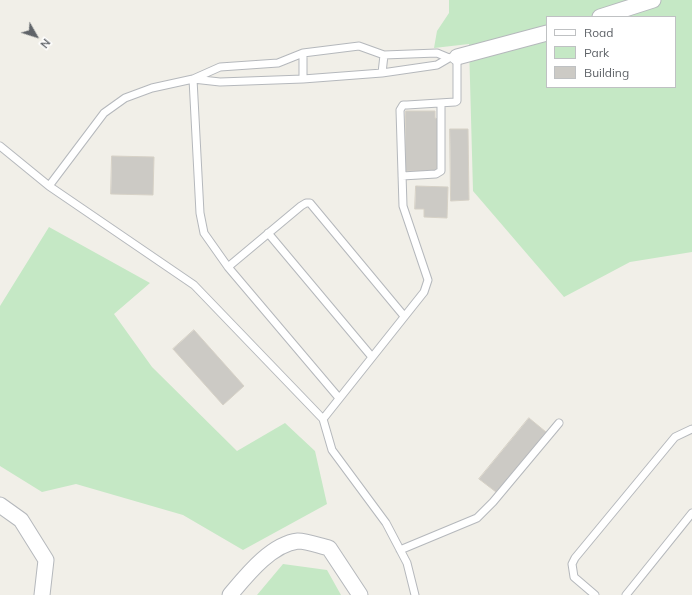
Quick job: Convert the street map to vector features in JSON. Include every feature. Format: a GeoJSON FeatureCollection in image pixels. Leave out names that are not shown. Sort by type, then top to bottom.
{"type":"FeatureCollection","features":[{"type":"Feature","properties":{"kind":"street"},"geometry":{"type":"LineString","coordinates":[[603,16],[653,0]]}},
{"type":"Feature","properties":{"kind":"street"},"geometry":{"type":"LineString","coordinates":[[453,57],[546,32]]}},
{"type":"Feature","properties":{"kind":"street"},"geometry":{"type":"LineString","coordinates":[[0,505],[21,520],[46,560],[42,595]]}},
{"type":"Feature","properties":{"kind":"street"},"geometry":{"type":"LineString","coordinates":[[230,595],[250,571],[277,549],[298,541],[328,548],[360,595]]}},
{"type":"Feature","properties":{"kind":"lane"},"geometry":{"type":"LineString","coordinates":[[49,186],[104,113],[125,98],[152,88],[193,79],[220,67],[278,63],[303,53],[359,46],[384,55],[437,53],[453,57]]}},
{"type":"Feature","properties":{"kind":"lane"},"geometry":{"type":"LineString","coordinates":[[303,53],[304,79]]}},
{"type":"Feature","properties":{"kind":"lane"},"geometry":{"type":"LineString","coordinates":[[382,73],[384,55]]}},
{"type":"Feature","properties":{"kind":"lane"},"geometry":{"type":"LineString","coordinates":[[193,79],[220,82],[304,79],[382,73],[410,68],[437,66],[453,57]]}},
{"type":"Feature","properties":{"kind":"lane"},"geometry":{"type":"LineString","coordinates":[[323,419],[424,292],[428,280],[404,213],[401,107],[407,105],[455,102],[458,97],[453,57]]}},
{"type":"Feature","properties":{"kind":"lane"},"geometry":{"type":"LineString","coordinates":[[193,79],[200,213],[204,233],[228,267],[339,398]]}},
{"type":"Feature","properties":{"kind":"lane"},"geometry":{"type":"LineString","coordinates":[[402,176],[436,174],[441,171],[441,103]]}},
{"type":"Feature","properties":{"kind":"lane"},"geometry":{"type":"LineString","coordinates":[[0,146],[49,186],[194,285],[323,419],[332,450],[386,523],[407,563],[415,595]]}},
{"type":"Feature","properties":{"kind":"lane"},"geometry":{"type":"LineString","coordinates":[[228,267],[301,206],[306,203],[310,203],[404,316]]}},
{"type":"Feature","properties":{"kind":"lane"},"geometry":{"type":"LineString","coordinates":[[268,234],[372,357]]}},
{"type":"Feature","properties":{"kind":"lane"},"geometry":{"type":"LineString","coordinates":[[400,550],[477,518],[493,502],[559,423]]}},
{"type":"Feature","properties":{"kind":"lane"},"geometry":{"type":"LineString","coordinates":[[595,595],[574,577],[572,564],[575,558],[675,436],[692,429]]}},
{"type":"Feature","properties":{"kind":"lane"},"geometry":{"type":"LineString","coordinates":[[626,595],[692,513]]}},
{"type":"Feature","properties":{"kind":"green space"},"geometry":{"type":"Polygon","coordinates":[[[449,0],[692,0],[692,252],[630,262],[564,297],[473,191],[469,44],[434,48],[437,31],[449,13],[449,0]]]}},
{"type":"Feature","properties":{"kind":"green space"},"geometry":{"type":"Polygon","coordinates":[[[49,227],[150,283],[114,314],[152,367],[237,451],[285,423],[315,451],[327,504],[243,550],[183,515],[76,484],[42,492],[0,466],[0,306],[49,227]]]}},
{"type":"Feature","properties":{"kind":"green space"},"geometry":{"type":"Polygon","coordinates":[[[283,564],[327,570],[341,595],[257,595],[283,564]]]}},
{"type":"Feature","properties":{"kind":"building"},"geometry":{"type":"Polygon","coordinates":[[[406,111],[435,111],[435,118],[438,119],[437,171],[405,171],[406,111]]]}},
{"type":"Feature","properties":{"kind":"building"},"geometry":{"type":"Polygon","coordinates":[[[450,129],[468,129],[469,200],[451,201],[450,129]]]}},
{"type":"Feature","properties":{"kind":"building"},"geometry":{"type":"Polygon","coordinates":[[[112,156],[154,157],[153,195],[111,194],[112,156]]]}},
{"type":"Feature","properties":{"kind":"building"},"geometry":{"type":"Polygon","coordinates":[[[416,186],[448,187],[447,218],[424,217],[424,209],[415,209],[416,186]]]}},
{"type":"Feature","properties":{"kind":"building"},"geometry":{"type":"Polygon","coordinates":[[[194,330],[244,386],[223,405],[173,349],[194,330]]]}},
{"type":"Feature","properties":{"kind":"building"},"geometry":{"type":"Polygon","coordinates":[[[529,418],[546,432],[496,492],[479,479],[529,418]]]}}]}
